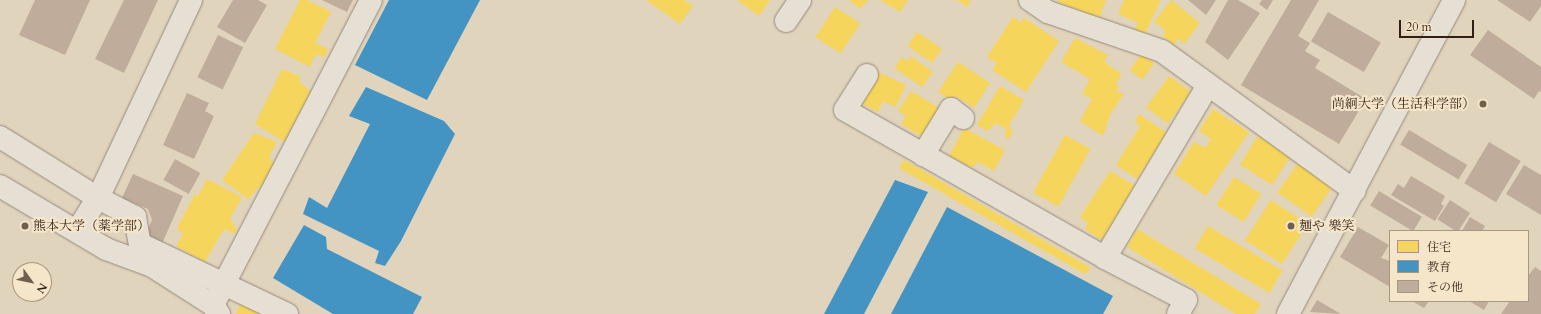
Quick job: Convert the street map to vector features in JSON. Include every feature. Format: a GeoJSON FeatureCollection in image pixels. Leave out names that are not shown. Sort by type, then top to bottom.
{"type":"FeatureCollection","features":[{"type":"Feature","properties":{"kind":"street"},"geometry":{"type":"LineString","coordinates":[[77,232],[98,198],[191,0]]}},
{"type":"Feature","properties":{"kind":"street"},"geometry":{"type":"LineString","coordinates":[[0,186],[106,249],[152,266],[216,310],[225,284],[371,0]]}},
{"type":"Feature","properties":{"kind":"street"},"geometry":{"type":"LineString","coordinates":[[786,21],[800,0]]}},
{"type":"Feature","properties":{"kind":"street"},"geometry":{"type":"LineString","coordinates":[[1030,0],[1048,12],[1162,51],[1355,191]]}},
{"type":"Feature","properties":{"kind":"street"},"geometry":{"type":"LineString","coordinates":[[1288,314],[1355,191],[1454,0]]}},
{"type":"Feature","properties":{"kind":"street"},"geometry":{"type":"LineString","coordinates":[[867,75],[845,110],[1105,258],[1186,300],[1178,314]]}},
{"type":"Feature","properties":{"kind":"street"},"geometry":{"type":"LineString","coordinates":[[1105,258],[1208,85]]}},
{"type":"Feature","properties":{"kind":"street"},"geometry":{"type":"LineString","coordinates":[[923,155],[951,109],[963,118]]}},
{"type":"Feature","properties":{"kind":"street"},"geometry":{"type":"LineString","coordinates":[[0,137],[98,198],[135,217],[140,244],[287,314]]}},
{"type":"Feature","properties":{"kind":"building: 住宅"},"geometry":{"type":"Polygon","coordinates":[[[300,0],[307,0],[331,12],[315,43],[328,49],[324,58],[316,54],[310,67],[275,49],[300,0]]]}},
{"type":"Feature","properties":{"kind":"building: 住宅"},"geometry":{"type":"Polygon","coordinates":[[[646,0],[684,0],[693,6],[680,24],[646,0]]]}},
{"type":"Feature","properties":{"kind":"building: 住宅"},"geometry":{"type":"Polygon","coordinates":[[[737,0],[770,0],[759,16],[737,0]]]}},
{"type":"Feature","properties":{"kind":"building: 住宅"},"geometry":{"type":"Polygon","coordinates":[[[849,0],[868,0],[860,9],[849,0]]]}},
{"type":"Feature","properties":{"kind":"building: 住宅"},"geometry":{"type":"Polygon","coordinates":[[[880,0],[908,0],[900,12],[880,0]]]}},
{"type":"Feature","properties":{"kind":"building: 住宅"},"geometry":{"type":"Polygon","coordinates":[[[957,0],[971,0],[967,7],[957,0]]]}},
{"type":"Feature","properties":{"kind":"building: 住宅"},"geometry":{"type":"Polygon","coordinates":[[[1059,0],[1106,0],[1099,19],[1058,2],[1059,0]]]}},
{"type":"Feature","properties":{"kind":"building: 住宅"},"geometry":{"type":"Polygon","coordinates":[[[1124,0],[1161,0],[1144,36],[1134,31],[1138,23],[1118,14],[1124,0]]]}},
{"type":"Feature","properties":{"kind":"building: 住宅"},"geometry":{"type":"Polygon","coordinates":[[[1171,0],[1200,23],[1184,44],[1177,38],[1174,46],[1163,36],[1165,30],[1154,22],[1171,0]]]}},
{"type":"Feature","properties":{"kind":"building: 住宅"},"geometry":{"type":"Polygon","coordinates":[[[835,7],[860,23],[841,54],[815,37],[835,7]]]}},
{"type":"Feature","properties":{"kind":"building: 住宅"},"geometry":{"type":"Polygon","coordinates":[[[1013,17],[1021,22],[1024,18],[1059,41],[1026,92],[992,70],[997,63],[987,57],[1013,17]]]}},
{"type":"Feature","properties":{"kind":"building: 住宅"},"geometry":{"type":"Polygon","coordinates":[[[917,32],[942,49],[932,63],[907,46],[917,32]]]}},
{"type":"Feature","properties":{"kind":"building: 住宅"},"geometry":{"type":"Polygon","coordinates":[[[1075,38],[1108,55],[1104,62],[1122,74],[1115,84],[1119,85],[1117,92],[1124,94],[1111,113],[1103,136],[1080,121],[1092,99],[1082,94],[1090,79],[1061,62],[1075,38]]]}},
{"type":"Feature","properties":{"kind":"building: 住宅"},"geometry":{"type":"Polygon","coordinates":[[[1141,54],[1154,63],[1143,80],[1130,70],[1141,54]]]}},
{"type":"Feature","properties":{"kind":"building: 住宅"},"geometry":{"type":"Polygon","coordinates":[[[911,56],[933,72],[922,87],[894,68],[902,57],[908,61],[911,56]]]}},
{"type":"Feature","properties":{"kind":"building: 住宅"},"geometry":{"type":"Polygon","coordinates":[[[958,62],[990,83],[974,108],[956,96],[952,101],[938,92],[958,62]]]}},
{"type":"Feature","properties":{"kind":"building: 住宅"},"geometry":{"type":"Polygon","coordinates":[[[282,69],[300,76],[299,81],[311,92],[284,142],[255,124],[282,69]]]}},
{"type":"Feature","properties":{"kind":"building: 住宅"},"geometry":{"type":"Polygon","coordinates":[[[876,71],[906,85],[896,107],[883,101],[878,112],[861,103],[876,71]]]}},
{"type":"Feature","properties":{"kind":"building: 住宅"},"geometry":{"type":"Polygon","coordinates":[[[1169,76],[1191,92],[1168,123],[1146,108],[1169,76]]]}},
{"type":"Feature","properties":{"kind":"building: 住宅"},"geometry":{"type":"Polygon","coordinates":[[[1000,86],[1024,100],[1009,125],[1013,132],[1008,140],[1004,135],[1007,130],[996,123],[987,131],[977,125],[1000,86]]]}},
{"type":"Feature","properties":{"kind":"building: 住宅"},"geometry":{"type":"Polygon","coordinates":[[[911,91],[949,114],[925,135],[919,135],[901,124],[906,116],[898,111],[911,91]]]}},
{"type":"Feature","properties":{"kind":"building: 住宅"},"geometry":{"type":"Polygon","coordinates":[[[1213,109],[1249,132],[1206,196],[1174,174],[1194,142],[1205,148],[1211,139],[1199,131],[1213,109]]]}},
{"type":"Feature","properties":{"kind":"building: 住宅"},"geometry":{"type":"Polygon","coordinates":[[[1139,114],[1167,133],[1137,179],[1116,165],[1140,126],[1135,122],[1139,114]]]}},
{"type":"Feature","properties":{"kind":"building: 住宅"},"geometry":{"type":"Polygon","coordinates":[[[964,128],[1005,150],[994,171],[978,162],[972,168],[949,156],[964,128]]]}},
{"type":"Feature","properties":{"kind":"building: 住宅"},"geometry":{"type":"Polygon","coordinates":[[[254,133],[277,142],[269,157],[277,168],[248,199],[222,180],[254,133]]]}},
{"type":"Feature","properties":{"kind":"building: 住宅"},"geometry":{"type":"Polygon","coordinates":[[[1065,135],[1090,149],[1058,207],[1033,193],[1065,135]]]}},
{"type":"Feature","properties":{"kind":"building: 住宅"},"geometry":{"type":"Polygon","coordinates":[[[1258,136],[1290,156],[1272,185],[1240,165],[1258,136]]]}},
{"type":"Feature","properties":{"kind":"building: 住宅"},"geometry":{"type":"Polygon","coordinates":[[[904,160],[1091,268],[1085,274],[899,168],[904,160]]]}},
{"type":"Feature","properties":{"kind":"building: 住宅"},"geometry":{"type":"Polygon","coordinates":[[[1298,163],[1332,187],[1312,217],[1277,192],[1298,163]]]}},
{"type":"Feature","properties":{"kind":"building: 住宅"},"geometry":{"type":"Polygon","coordinates":[[[1110,171],[1135,186],[1102,240],[1085,229],[1088,223],[1080,217],[1110,171]]]}},
{"type":"Feature","properties":{"kind":"building: 住宅"},"geometry":{"type":"Polygon","coordinates":[[[1234,177],[1261,194],[1244,222],[1217,205],[1234,177]]]}},
{"type":"Feature","properties":{"kind":"building: 住宅"},"geometry":{"type":"Polygon","coordinates":[[[207,179],[242,197],[230,219],[237,229],[233,234],[224,229],[205,262],[176,246],[183,234],[177,228],[195,194],[198,196],[207,179]]]}},
{"type":"Feature","properties":{"kind":"building: 住宅"},"geometry":{"type":"Polygon","coordinates":[[[1271,200],[1308,224],[1282,264],[1245,240],[1271,200]]]}},
{"type":"Feature","properties":{"kind":"building: 住宅"},"geometry":{"type":"Polygon","coordinates":[[[1208,226],[1283,271],[1269,293],[1195,248],[1208,226]]]}},
{"type":"Feature","properties":{"kind":"building: 住宅"},"geometry":{"type":"Polygon","coordinates":[[[1137,229],[1261,304],[1255,314],[1236,314],[1127,247],[1137,229]]]}},
{"type":"Feature","properties":{"kind":"building: 住宅"},"geometry":{"type":"Polygon","coordinates":[[[242,301],[273,314],[236,314],[242,301]]]}},
{"type":"Feature","properties":{"kind":"building: 教育"},"geometry":{"type":"Polygon","coordinates":[[[389,0],[480,0],[427,100],[355,65],[389,0]]]}},
{"type":"Feature","properties":{"kind":"building: 教育"},"geometry":{"type":"Polygon","coordinates":[[[366,87],[444,121],[455,134],[401,241],[385,266],[375,263],[379,251],[303,214],[309,197],[327,208],[370,124],[349,116],[366,87]]]}},
{"type":"Feature","properties":{"kind":"building: 教育"},"geometry":{"type":"Polygon","coordinates":[[[895,180],[928,192],[864,314],[824,314],[895,180]]]}},
{"type":"Feature","properties":{"kind":"building: 教育"},"geometry":{"type":"Polygon","coordinates":[[[947,207],[1113,296],[1103,314],[891,314],[947,207]]]}},
{"type":"Feature","properties":{"kind":"building: 教育"},"geometry":{"type":"Polygon","coordinates":[[[304,225],[326,237],[327,249],[422,297],[413,314],[333,314],[273,278],[304,225]]]}},
{"type":"Feature","properties":{"kind":"building: その他"},"geometry":{"type":"Polygon","coordinates":[[[35,0],[90,0],[65,55],[19,35],[35,0]]]}},
{"type":"Feature","properties":{"kind":"building: その他"},"geometry":{"type":"Polygon","coordinates":[[[124,0],[158,0],[124,73],[95,59],[124,0]]]}},
{"type":"Feature","properties":{"kind":"building: その他"},"geometry":{"type":"Polygon","coordinates":[[[233,0],[258,0],[267,5],[245,43],[217,27],[233,0]]]}},
{"type":"Feature","properties":{"kind":"building: その他"},"geometry":{"type":"Polygon","coordinates":[[[322,0],[353,0],[347,12],[322,0]]]}},
{"type":"Feature","properties":{"kind":"building: その他"},"geometry":{"type":"Polygon","coordinates":[[[1188,0],[1216,0],[1206,15],[1188,0]]]}},
{"type":"Feature","properties":{"kind":"building: その他"},"geometry":{"type":"Polygon","coordinates":[[[1228,0],[1238,0],[1260,13],[1228,60],[1205,42],[1228,0]]]}},
{"type":"Feature","properties":{"kind":"building: その他"},"geometry":{"type":"Polygon","coordinates":[[[1262,0],[1273,0],[1267,10],[1259,4],[1262,0]]]}},
{"type":"Feature","properties":{"kind":"building: その他"},"geometry":{"type":"Polygon","coordinates":[[[1291,0],[1319,0],[1298,36],[1310,43],[1305,51],[1320,60],[1315,68],[1366,99],[1339,144],[1241,85],[1291,0]]]}},
{"type":"Feature","properties":{"kind":"building: その他"},"geometry":{"type":"Polygon","coordinates":[[[1497,0],[1541,0],[1541,6],[1530,22],[1497,0]]]}},
{"type":"Feature","properties":{"kind":"building: その他"},"geometry":{"type":"Polygon","coordinates":[[[1328,12],[1381,42],[1364,72],[1311,41],[1328,12]]]}},
{"type":"Feature","properties":{"kind":"building: その他"},"geometry":{"type":"Polygon","coordinates":[[[1488,30],[1541,67],[1541,92],[1539,91],[1534,99],[1470,55],[1488,30]]]}},
{"type":"Feature","properties":{"kind":"building: その他"},"geometry":{"type":"Polygon","coordinates":[[[218,35],[243,47],[223,90],[197,77],[218,35]]]}},
{"type":"Feature","properties":{"kind":"building: その他"},"geometry":{"type":"Polygon","coordinates":[[[187,93],[209,103],[205,111],[214,116],[194,159],[163,145],[187,93]]]}},
{"type":"Feature","properties":{"kind":"building: その他"},"geometry":{"type":"Polygon","coordinates":[[[1409,130],[1467,165],[1459,180],[1400,145],[1409,130]]]}},
{"type":"Feature","properties":{"kind":"building: その他"},"geometry":{"type":"Polygon","coordinates":[[[1489,142],[1521,161],[1496,202],[1464,183],[1489,142]]]}},
{"type":"Feature","properties":{"kind":"building: その他"},"geometry":{"type":"Polygon","coordinates":[[[175,159],[200,173],[189,194],[163,180],[175,159]]]}},
{"type":"Feature","properties":{"kind":"building: その他"},"geometry":{"type":"Polygon","coordinates":[[[1524,165],[1541,175],[1541,215],[1506,194],[1524,165]]]}},
{"type":"Feature","properties":{"kind":"building: その他"},"geometry":{"type":"Polygon","coordinates":[[[133,174],[183,196],[161,246],[144,238],[152,220],[148,209],[122,198],[133,174]]]}},
{"type":"Feature","properties":{"kind":"building: その他"},"geometry":{"type":"Polygon","coordinates":[[[1411,176],[1445,196],[1441,204],[1444,206],[1435,221],[1391,195],[1398,184],[1404,188],[1411,176]]]}},
{"type":"Feature","properties":{"kind":"building: その他"},"geometry":{"type":"Polygon","coordinates":[[[1379,191],[1422,217],[1414,230],[1411,230],[1370,206],[1379,191]]]}},
{"type":"Feature","properties":{"kind":"building: その他"},"geometry":{"type":"Polygon","coordinates":[[[1450,200],[1470,213],[1459,230],[1454,230],[1437,219],[1450,200]]]}},
{"type":"Feature","properties":{"kind":"building: その他"},"geometry":{"type":"Polygon","coordinates":[[[1470,217],[1485,226],[1483,230],[1463,230],[1470,217]]]}},
{"type":"Feature","properties":{"kind":"building: その他"},"geometry":{"type":"Polygon","coordinates":[[[1358,227],[1389,245],[1381,258],[1389,261],[1389,286],[1340,257],[1358,227]]]}},
{"type":"Feature","properties":{"kind":"building: その他"},"geometry":{"type":"Polygon","coordinates":[[[1535,267],[1541,271],[1541,314],[1501,314],[1509,302],[1529,302],[1529,275],[1535,267]]]}},
{"type":"Feature","properties":{"kind":"building: その他"},"geometry":{"type":"Polygon","coordinates":[[[1317,300],[1341,314],[1310,312],[1317,300]]]}},
{"type":"Feature","properties":{"kind":"building: その他"},"geometry":{"type":"Polygon","coordinates":[[[1414,302],[1428,302],[1424,308],[1414,302]]]}},
{"type":"Feature","properties":{"kind":"building: その他"},"geometry":{"type":"Polygon","coordinates":[[[1471,302],[1488,302],[1484,310],[1471,302]]]}},
{"type":"Feature","properties":{"kind":"place","name":"尚絅大学（生活科学部）"},"geometry":{"type":"Point","coordinates":[1483,104]}},
{"type":"Feature","properties":{"kind":"place","name":"熊本大学（薬学部）"},"geometry":{"type":"Point","coordinates":[25,226]}},
{"type":"Feature","properties":{"kind":"place","name":"麺や 樂笑"},"geometry":{"type":"Point","coordinates":[1291,226]}}]}
